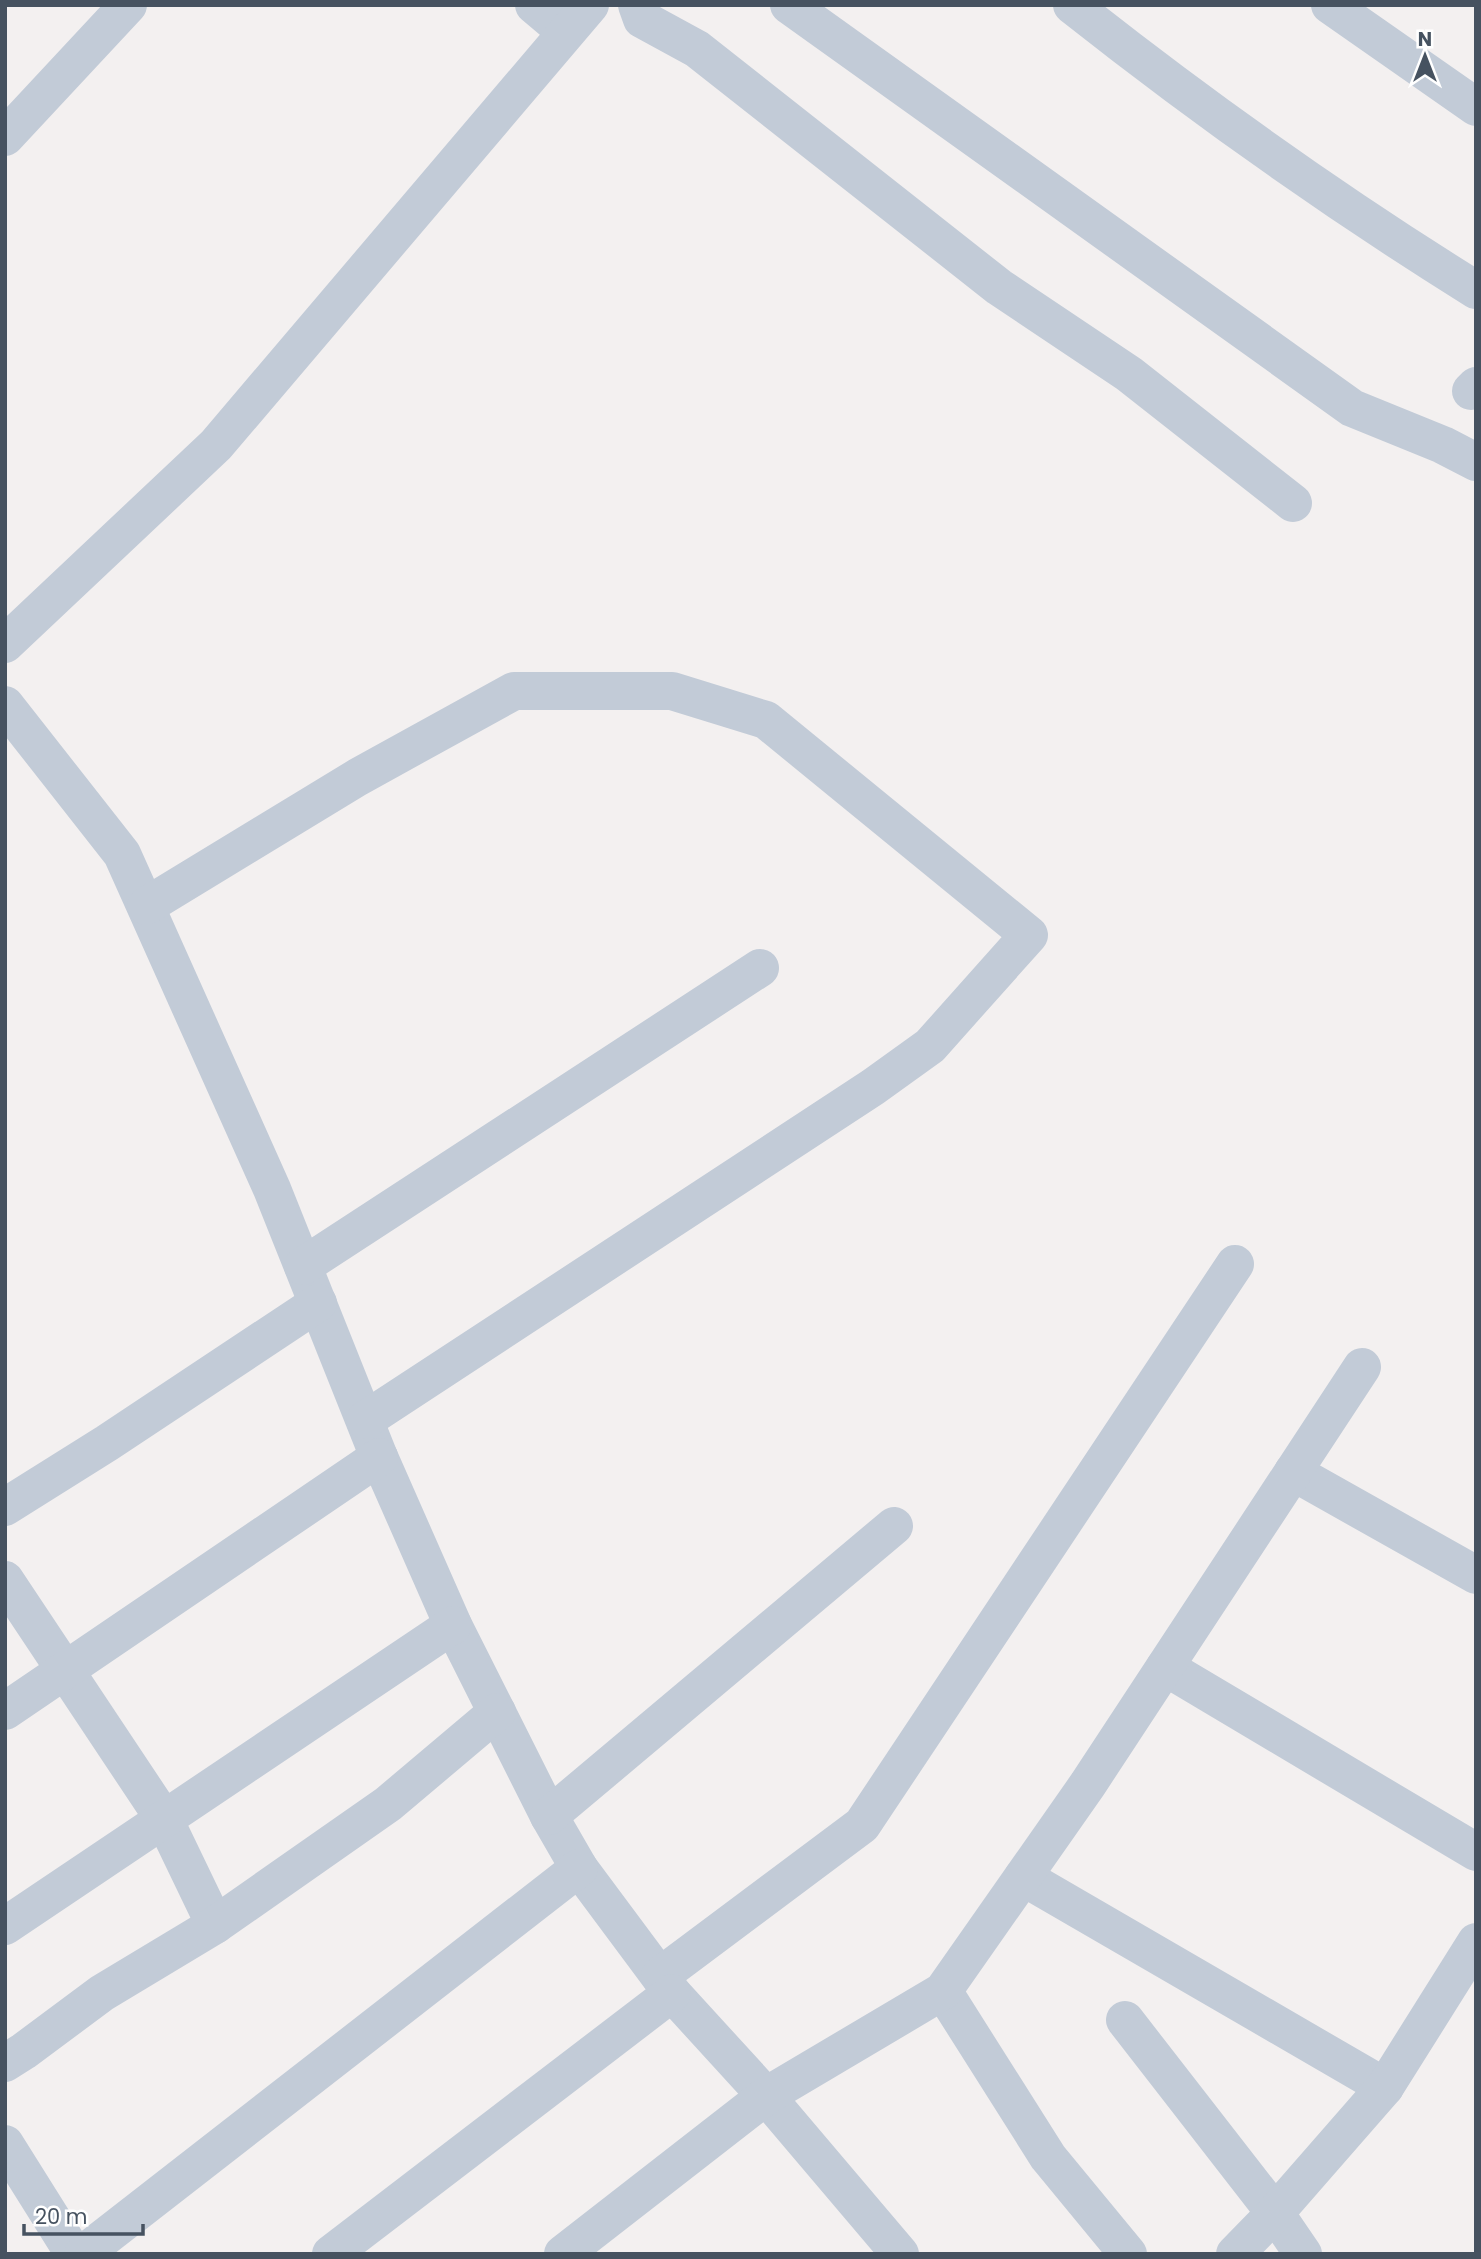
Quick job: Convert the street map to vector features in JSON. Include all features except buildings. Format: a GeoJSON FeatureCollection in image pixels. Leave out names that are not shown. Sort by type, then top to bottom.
{"type":"FeatureCollection","features":[{"type":"Feature","properties":{"kind":"street"},"geometry":{"type":"LineString","coordinates":[[5,137],[128,5]]}},
{"type":"Feature","properties":{"kind":"street"},"geometry":{"type":"LineString","coordinates":[[5,643],[216,444],[578,18],[534,5]]}},
{"type":"Feature","properties":{"kind":"street"},"geometry":{"type":"LineString","coordinates":[[637,5],[642,19],[697,50],[999,287],[1129,374],[1293,503]]}},
{"type":"Feature","properties":{"kind":"street"},"geometry":{"type":"LineString","coordinates":[[789,5],[1352,408],[1443,444],[1476,462]]}},
{"type":"Feature","properties":{"kind":"street"},"geometry":{"type":"LineString","coordinates":[[1072,5],[1378,229],[1476,290]]}},
{"type":"Feature","properties":{"kind":"street"},"geometry":{"type":"LineString","coordinates":[[1330,5],[1476,107]]}},
{"type":"Feature","properties":{"kind":"street"},"geometry":{"type":"LineString","coordinates":[[146,906],[358,777],[514,691],[672,691],[766,720],[1029,935],[930,1046],[873,1087],[365,1420]]}},
{"type":"Feature","properties":{"kind":"street"},"geometry":{"type":"LineString","coordinates":[[5,705],[122,854],[272,1189],[379,1457],[453,1625],[549,1816],[579,1868],[666,1984],[766,2096],[884,2249]]}},
{"type":"Feature","properties":{"kind":"street"},"geometry":{"type":"LineString","coordinates":[[303,1266],[760,968]]}},
{"type":"Feature","properties":{"kind":"street"},"geometry":{"type":"LineString","coordinates":[[331,2254],[862,1825],[1235,1264]]}},
{"type":"Feature","properties":{"kind":"street"},"geometry":{"type":"LineString","coordinates":[[5,1507],[318,1303]]}},
{"type":"Feature","properties":{"kind":"street"},"geometry":{"type":"LineString","coordinates":[[563,2254],[766,2096],[943,1991],[1088,1784],[1362,1367]]}},
{"type":"Feature","properties":{"kind":"street"},"geometry":{"type":"LineString","coordinates":[[5,1710],[379,1457]]}},
{"type":"Feature","properties":{"kind":"street"},"geometry":{"type":"LineString","coordinates":[[1293,1472],[1476,1575]]}},
{"type":"Feature","properties":{"kind":"street"},"geometry":{"type":"LineString","coordinates":[[549,1816],[894,1526]]}},
{"type":"Feature","properties":{"kind":"street"},"geometry":{"type":"LineString","coordinates":[[5,1580],[164,1819],[215,1925]]}},
{"type":"Feature","properties":{"kind":"street"},"geometry":{"type":"LineString","coordinates":[[5,1926],[453,1625]]}},
{"type":"Feature","properties":{"kind":"street"},"geometry":{"type":"LineString","coordinates":[[1165,1667],[1476,1852]]}},
{"type":"Feature","properties":{"kind":"street"},"geometry":{"type":"LineString","coordinates":[[5,2063],[102,1993],[215,1925],[388,1804],[497,1712]]}},
{"type":"Feature","properties":{"kind":"street"},"geometry":{"type":"LineString","coordinates":[[83,2254],[579,1868]]}},
{"type":"Feature","properties":{"kind":"street"},"geometry":{"type":"LineString","coordinates":[[1023,1877],[1385,2087]]}},
{"type":"Feature","properties":{"kind":"street"},"geometry":{"type":"LineString","coordinates":[[1235,2254],[1275,2213],[1385,2087],[1476,1941]]}},
{"type":"Feature","properties":{"kind":"street"},"geometry":{"type":"LineString","coordinates":[[943,1991],[1048,2157],[1128,2254]]}},
{"type":"Feature","properties":{"kind":"street"},"geometry":{"type":"LineString","coordinates":[[1125,2020],[1275,2213],[1303,2254]]}},
{"type":"Feature","properties":{"kind":"street"},"geometry":{"type":"LineString","coordinates":[[5,2144],[74,2254]]}}]}
